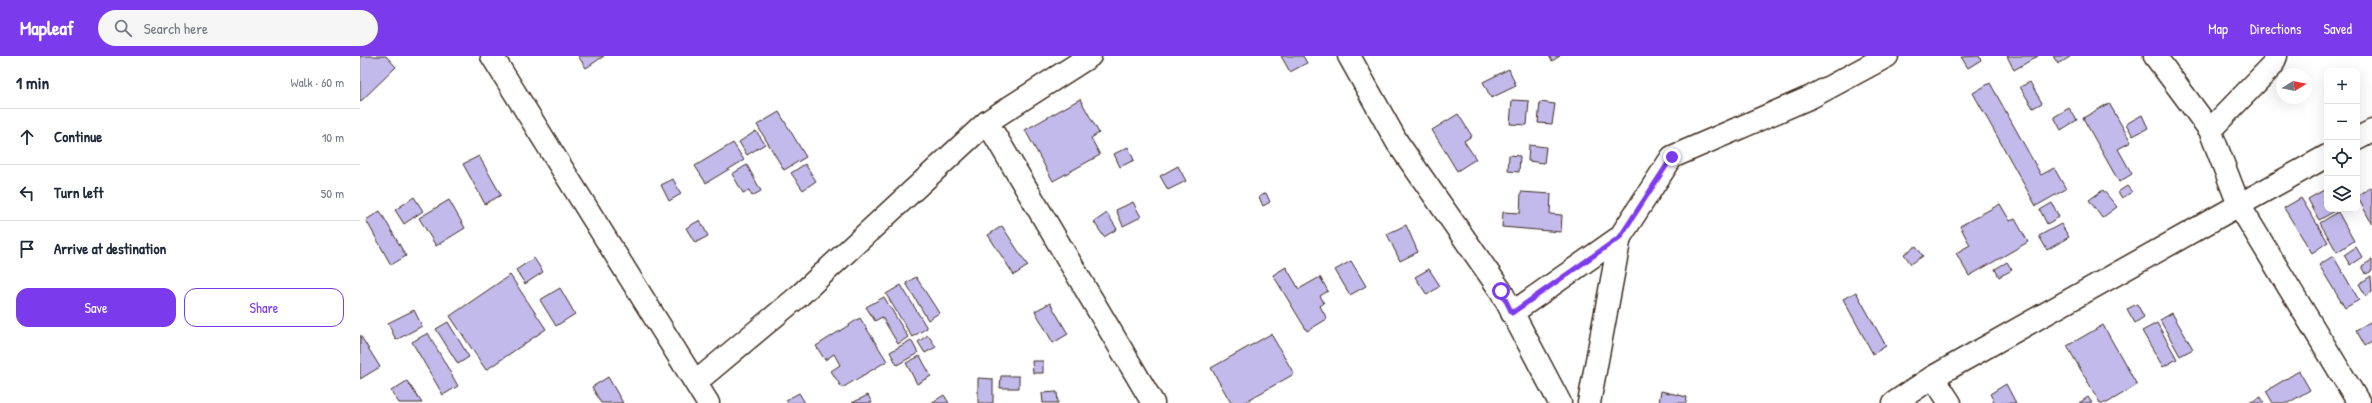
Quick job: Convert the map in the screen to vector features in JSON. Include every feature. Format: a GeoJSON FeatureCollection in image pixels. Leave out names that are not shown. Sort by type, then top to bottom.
{"type":"FeatureCollection","features":[{"type":"Feature","properties":{"kind":"street"},"geometry":{"type":"LineString","coordinates":[[492,56],[708,403]]}},
{"type":"Feature","properties":{"kind":"street"},"geometry":{"type":"LineString","coordinates":[[696,382],[800,295],[987,122],[1090,56]]}},
{"type":"Feature","properties":{"kind":"street"},"geometry":{"type":"LineString","coordinates":[[1349,56],[1398,142],[1501,291],[1560,403]]}},
{"type":"Feature","properties":{"kind":"street"},"geometry":{"type":"LineString","coordinates":[[1512,313],[1620,237],[1672,157],[1811,97],[1887,56]]}},
{"type":"Feature","properties":{"kind":"street"},"geometry":{"type":"LineString","coordinates":[[2155,56],[2210,130],[2239,205],[2359,403]]}},
{"type":"Feature","properties":{"kind":"street"},"geometry":{"type":"LineString","coordinates":[[2210,130],[2272,66],[2276,56]]}},
{"type":"Feature","properties":{"kind":"street"},"geometry":{"type":"LineString","coordinates":[[987,122],[1153,403]]}},
{"type":"Feature","properties":{"kind":"street"},"geometry":{"type":"LineString","coordinates":[[2360,137],[2372,131]]}},
{"type":"Feature","properties":{"kind":"street"},"geometry":{"type":"LineString","coordinates":[[1894,403],[1933,377],[2324,158]]}},
{"type":"Feature","properties":{"kind":"street"},"geometry":{"type":"LineString","coordinates":[[1590,403],[1620,237]]}},
{"type":"Feature","properties":{"kind":"street"},"geometry":{"type":"LineString","coordinates":[[1933,377],[1950,403]]}},
{"type":"Feature","properties":{"kind":"building"},"geometry":{"type":"Polygon","coordinates":[[[360,56],[386,56],[396,67],[360,102],[360,56]]]}},
{"type":"Feature","properties":{"kind":"building"},"geometry":{"type":"Polygon","coordinates":[[[578,56],[604,56],[586,68],[578,56]]]}},
{"type":"Feature","properties":{"kind":"building"},"geometry":{"type":"Polygon","coordinates":[[[1281,56],[1303,56],[1307,63],[1290,72],[1281,56]]]}},
{"type":"Feature","properties":{"kind":"building"},"geometry":{"type":"Polygon","coordinates":[[[1549,56],[1560,56],[1552,61],[1549,56]]]}},
{"type":"Feature","properties":{"kind":"building"},"geometry":{"type":"Polygon","coordinates":[[[1979,56],[1981,60],[1968,68],[1961,57],[1979,56]]]}},
{"type":"Feature","properties":{"kind":"building"},"geometry":{"type":"Polygon","coordinates":[[[2007,56],[2038,56],[2014,70],[2007,56]]]}},
{"type":"Feature","properties":{"kind":"building"},"geometry":{"type":"Polygon","coordinates":[[[2053,56],[2069,56],[2070,57],[2058,64],[2053,56]]]}},
{"type":"Feature","properties":{"kind":"building"},"geometry":{"type":"Polygon","coordinates":[[[1509,69],[1516,86],[1491,98],[1483,82],[1509,69]]]}},
{"type":"Feature","properties":{"kind":"building"},"geometry":{"type":"Polygon","coordinates":[[[2030,82],[2042,103],[2033,108],[2020,87],[2030,82]]]}},
{"type":"Feature","properties":{"kind":"building"},"geometry":{"type":"Polygon","coordinates":[[[1990,83],[2041,175],[2054,168],[2066,189],[2036,206],[1973,93],[1990,83]]]}},
{"type":"Feature","properties":{"kind":"building"},"geometry":{"type":"Polygon","coordinates":[[[1080,99],[1099,133],[1091,138],[1100,155],[1053,181],[1025,130],[1080,99]]]}},
{"type":"Feature","properties":{"kind":"building"},"geometry":{"type":"Polygon","coordinates":[[[1512,100],[1529,101],[1527,125],[1510,124],[1512,100]]]}},
{"type":"Feature","properties":{"kind":"building"},"geometry":{"type":"Polygon","coordinates":[[[1540,102],[1555,104],[1552,124],[1538,123],[1540,102]]]}},
{"type":"Feature","properties":{"kind":"building"},"geometry":{"type":"Polygon","coordinates":[[[2109,103],[2131,142],[2118,149],[2132,174],[2119,182],[2083,118],[2109,103]]]}},
{"type":"Feature","properties":{"kind":"building"},"geometry":{"type":"Polygon","coordinates":[[[2069,108],[2077,120],[2061,130],[2054,117],[2069,108]]]}},
{"type":"Feature","properties":{"kind":"building"},"geometry":{"type":"Polygon","coordinates":[[[779,112],[806,157],[784,170],[757,125],[779,112]]]}},
{"type":"Feature","properties":{"kind":"building"},"geometry":{"type":"Polygon","coordinates":[[[1458,114],[1472,136],[1464,141],[1476,159],[1457,171],[1432,130],[1458,114]]]}},
{"type":"Feature","properties":{"kind":"building"},"geometry":{"type":"Polygon","coordinates":[[[2142,115],[2148,128],[2133,136],[2126,124],[2142,115]]]}},
{"type":"Feature","properties":{"kind":"building"},"geometry":{"type":"Polygon","coordinates":[[[756,131],[765,144],[747,155],[739,142],[756,131]]]}},
{"type":"Feature","properties":{"kind":"building"},"geometry":{"type":"Polygon","coordinates":[[[733,143],[744,160],[706,183],[695,166],[733,143]]]}},
{"type":"Feature","properties":{"kind":"building"},"geometry":{"type":"Polygon","coordinates":[[[1529,145],[1546,147],[1544,163],[1528,161],[1529,145]]]}},
{"type":"Feature","properties":{"kind":"building"},"geometry":{"type":"Polygon","coordinates":[[[1128,147],[1134,160],[1120,167],[1114,154],[1128,147]]]}},
{"type":"Feature","properties":{"kind":"building"},"geometry":{"type":"Polygon","coordinates":[[[1509,155],[1520,156],[1519,172],[1508,171],[1509,155]]]}},
{"type":"Feature","properties":{"kind":"building"},"geometry":{"type":"Polygon","coordinates":[[[479,156],[501,195],[485,204],[463,164],[479,156]]]}},
{"type":"Feature","properties":{"kind":"building"},"geometry":{"type":"Polygon","coordinates":[[[805,164],[816,181],[803,190],[791,173],[805,164]]]}},
{"type":"Feature","properties":{"kind":"building"},"geometry":{"type":"Polygon","coordinates":[[[747,165],[761,191],[752,196],[749,190],[743,193],[732,174],[747,165]]]}},
{"type":"Feature","properties":{"kind":"building"},"geometry":{"type":"Polygon","coordinates":[[[1178,166],[1186,181],[1168,190],[1160,176],[1178,166]]]}},
{"type":"Feature","properties":{"kind":"building"},"geometry":{"type":"Polygon","coordinates":[[[673,179],[681,194],[669,201],[661,185],[673,179]]]}},
{"type":"Feature","properties":{"kind":"building"},"geometry":{"type":"Polygon","coordinates":[[[2127,186],[2132,192],[2122,198],[2118,192],[2127,186]]]}},
{"type":"Feature","properties":{"kind":"building"},"geometry":{"type":"Polygon","coordinates":[[[2372,187],[2372,224],[2360,202],[2360,194],[2372,187]]]}},
{"type":"Feature","properties":{"kind":"building"},"geometry":{"type":"Polygon","coordinates":[[[2103,190],[2117,207],[2102,218],[2089,200],[2103,190]]]}},
{"type":"Feature","properties":{"kind":"building"},"geometry":{"type":"Polygon","coordinates":[[[2324,190],[2324,212],[2333,212],[2319,220],[2308,199],[2324,190]]]}},
{"type":"Feature","properties":{"kind":"building"},"geometry":{"type":"Polygon","coordinates":[[[1521,192],[1551,194],[1550,214],[1562,215],[1561,232],[1502,227],[1503,212],[1520,213],[1521,192]]]}},
{"type":"Feature","properties":{"kind":"building"},"geometry":{"type":"Polygon","coordinates":[[[1266,193],[1270,202],[1263,206],[1259,197],[1266,193]]]}},
{"type":"Feature","properties":{"kind":"building"},"geometry":{"type":"Polygon","coordinates":[[[414,197],[423,211],[404,224],[395,210],[414,197]]]}},
{"type":"Feature","properties":{"kind":"building"},"geometry":{"type":"Polygon","coordinates":[[[2301,198],[2328,242],[2312,253],[2284,208],[2301,198]]]}},
{"type":"Feature","properties":{"kind":"building"},"geometry":{"type":"Polygon","coordinates":[[[449,200],[465,228],[436,246],[419,218],[449,200]]]}},
{"type":"Feature","properties":{"kind":"building"},"geometry":{"type":"Polygon","coordinates":[[[1133,202],[1141,217],[1123,226],[1116,210],[1133,202]]]}},
{"type":"Feature","properties":{"kind":"building"},"geometry":{"type":"Polygon","coordinates":[[[2052,203],[2059,217],[2047,224],[2040,210],[2052,203]]]}},
{"type":"Feature","properties":{"kind":"building"},"geometry":{"type":"Polygon","coordinates":[[[2000,204],[2010,221],[2015,219],[2028,242],[1969,276],[1956,253],[1970,245],[1960,226],[2000,204]]]}},
{"type":"Feature","properties":{"kind":"building"},"geometry":{"type":"Polygon","coordinates":[[[380,211],[406,256],[391,265],[366,220],[380,211]]]}},
{"type":"Feature","properties":{"kind":"building"},"geometry":{"type":"Polygon","coordinates":[[[2338,212],[2354,241],[2337,252],[2320,223],[2338,212]]]}},
{"type":"Feature","properties":{"kind":"building"},"geometry":{"type":"Polygon","coordinates":[[[1107,213],[1117,229],[1104,237],[1094,222],[1107,213]]]}},
{"type":"Feature","properties":{"kind":"building"},"geometry":{"type":"Polygon","coordinates":[[[700,220],[708,236],[695,243],[686,228],[700,220]]]}},
{"type":"Feature","properties":{"kind":"building"},"geometry":{"type":"Polygon","coordinates":[[[2061,224],[2069,237],[2047,250],[2039,236],[2061,224]]]}},
{"type":"Feature","properties":{"kind":"building"},"geometry":{"type":"Polygon","coordinates":[[[1406,225],[1418,252],[1400,261],[1387,234],[1406,225]]]}},
{"type":"Feature","properties":{"kind":"building"},"geometry":{"type":"Polygon","coordinates":[[[1002,226],[1028,266],[1014,275],[988,235],[1002,226]]]}},
{"type":"Feature","properties":{"kind":"building"},"geometry":{"type":"Polygon","coordinates":[[[1916,246],[1923,256],[1911,264],[1904,254],[1916,246]]]}},
{"type":"Feature","properties":{"kind":"building"},"geometry":{"type":"Polygon","coordinates":[[[2356,247],[2362,257],[2350,265],[2344,255],[2356,247]]]}},
{"type":"Feature","properties":{"kind":"building"},"geometry":{"type":"Polygon","coordinates":[[[2333,256],[2359,300],[2345,308],[2319,265],[2333,256]]]}},
{"type":"Feature","properties":{"kind":"building"},"geometry":{"type":"Polygon","coordinates":[[[534,258],[543,272],[525,284],[516,270],[534,258]]]}},
{"type":"Feature","properties":{"kind":"building"},"geometry":{"type":"Polygon","coordinates":[[[2372,260],[2372,271],[2366,274],[2362,266],[2372,260]]]}},
{"type":"Feature","properties":{"kind":"building"},"geometry":{"type":"Polygon","coordinates":[[[1351,261],[1366,286],[1350,295],[1335,270],[1351,261]]]}},
{"type":"Feature","properties":{"kind":"building"},"geometry":{"type":"Polygon","coordinates":[[[2007,262],[2012,270],[1999,277],[1995,269],[2007,262]]]}},
{"type":"Feature","properties":{"kind":"building"},"geometry":{"type":"Polygon","coordinates":[[[1286,267],[1299,289],[1320,277],[1328,291],[1320,296],[1324,303],[1320,306],[1327,319],[1307,331],[1273,275],[1286,267]]]}},
{"type":"Feature","properties":{"kind":"building"},"geometry":{"type":"Polygon","coordinates":[[[1429,269],[1440,286],[1427,295],[1415,277],[1429,269]]]}},
{"type":"Feature","properties":{"kind":"building"},"geometry":{"type":"Polygon","coordinates":[[[510,275],[546,329],[486,370],[450,316],[510,275]]]}},
{"type":"Feature","properties":{"kind":"building"},"geometry":{"type":"Polygon","coordinates":[[[2371,276],[2372,292],[2366,296],[2359,284],[2371,276]]]}},
{"type":"Feature","properties":{"kind":"building"},"geometry":{"type":"Polygon","coordinates":[[[916,277],[939,313],[928,320],[906,283],[916,277]]]}},
{"type":"Feature","properties":{"kind":"building"},"geometry":{"type":"Polygon","coordinates":[[[901,285],[927,328],[912,337],[886,294],[901,285]]]}},
{"type":"Feature","properties":{"kind":"building"},"geometry":{"type":"Polygon","coordinates":[[[560,288],[575,314],[556,326],[540,300],[560,288]]]}},
{"type":"Feature","properties":{"kind":"building"},"geometry":{"type":"Polygon","coordinates":[[[1856,292],[1886,346],[1873,354],[1843,299],[1856,292]]]}},
{"type":"Feature","properties":{"kind":"building"},"geometry":{"type":"Polygon","coordinates":[[[884,297],[908,337],[898,344],[882,317],[875,321],[866,307],[884,297]]]}},
{"type":"Feature","properties":{"kind":"building"},"geometry":{"type":"Polygon","coordinates":[[[1050,303],[1068,334],[1053,343],[1035,311],[1050,303]]]}},
{"type":"Feature","properties":{"kind":"building"},"geometry":{"type":"Polygon","coordinates":[[[2137,304],[2144,317],[2135,323],[2127,309],[2137,304]]]}},
{"type":"Feature","properties":{"kind":"building"},"geometry":{"type":"Polygon","coordinates":[[[414,310],[422,326],[396,340],[388,323],[414,310]]]}},
{"type":"Feature","properties":{"kind":"building"},"geometry":{"type":"Polygon","coordinates":[[[2172,313],[2193,349],[2180,356],[2160,320],[2172,313]]]}},
{"type":"Feature","properties":{"kind":"building"},"geometry":{"type":"Polygon","coordinates":[[[860,318],[887,361],[842,388],[831,371],[840,365],[834,354],[825,360],[816,346],[860,318]]]}},
{"type":"Feature","properties":{"kind":"building"},"geometry":{"type":"Polygon","coordinates":[[[448,322],[469,357],[458,364],[436,329],[448,322]]]}},
{"type":"Feature","properties":{"kind":"building"},"geometry":{"type":"Polygon","coordinates":[[[2370,322],[2372,326],[2372,342],[2365,346],[2356,330],[2370,322]]]}},
{"type":"Feature","properties":{"kind":"building"},"geometry":{"type":"Polygon","coordinates":[[[2157,323],[2177,359],[2163,367],[2142,331],[2157,323]]]}},
{"type":"Feature","properties":{"kind":"building"},"geometry":{"type":"Polygon","coordinates":[[[2103,325],[2137,385],[2107,403],[2100,403],[2067,346],[2103,325]]]}},
{"type":"Feature","properties":{"kind":"building"},"geometry":{"type":"Polygon","coordinates":[[[428,333],[458,386],[443,395],[412,342],[428,333]]]}},
{"type":"Feature","properties":{"kind":"building"},"geometry":{"type":"Polygon","coordinates":[[[1271,334],[1294,374],[1243,403],[1231,403],[1211,368],[1271,334]]]}},
{"type":"Feature","properties":{"kind":"building"},"geometry":{"type":"Polygon","coordinates":[[[360,335],[380,367],[360,379],[360,335]]]}},
{"type":"Feature","properties":{"kind":"building"},"geometry":{"type":"Polygon","coordinates":[[[928,335],[936,347],[925,353],[918,342],[928,335]]]}},
{"type":"Feature","properties":{"kind":"building"},"geometry":{"type":"Polygon","coordinates":[[[911,340],[918,353],[897,365],[890,352],[911,340]]]}},
{"type":"Feature","properties":{"kind":"building"},"geometry":{"type":"Polygon","coordinates":[[[920,356],[931,376],[917,384],[906,363],[920,356]]]}},
{"type":"Feature","properties":{"kind":"building"},"geometry":{"type":"Polygon","coordinates":[[[1032,361],[1043,361],[1043,373],[1033,373],[1032,361]]]}},
{"type":"Feature","properties":{"kind":"building"},"geometry":{"type":"Polygon","coordinates":[[[2299,371],[2310,390],[2288,403],[2273,403],[2266,391],[2299,371]]]}},
{"type":"Feature","properties":{"kind":"building"},"geometry":{"type":"Polygon","coordinates":[[[1001,376],[1019,376],[1019,388],[1000,388],[1001,376]]]}},
{"type":"Feature","properties":{"kind":"building"},"geometry":{"type":"Polygon","coordinates":[[[608,377],[623,403],[601,403],[592,387],[608,377]]]}},
{"type":"Feature","properties":{"kind":"building"},"geometry":{"type":"Polygon","coordinates":[[[978,378],[993,379],[993,403],[978,403],[978,378]]]}},
{"type":"Feature","properties":{"kind":"building"},"geometry":{"type":"Polygon","coordinates":[[[407,381],[422,403],[399,403],[391,391],[407,381]]]}},
{"type":"Feature","properties":{"kind":"building"},"geometry":{"type":"Polygon","coordinates":[[[2006,384],[2016,403],[1995,403],[1990,394],[2006,384]]]}},
{"type":"Feature","properties":{"kind":"building"},"geometry":{"type":"Polygon","coordinates":[[[1661,391],[1687,397],[1686,403],[1659,403],[1661,391]]]}},
{"type":"Feature","properties":{"kind":"building"},"geometry":{"type":"Polygon","coordinates":[[[1057,392],[1058,403],[1043,403],[1042,393],[1057,392]]]}},
{"type":"Feature","properties":{"kind":"building"},"geometry":{"type":"Polygon","coordinates":[[[799,393],[805,403],[788,403],[786,400],[799,393]]]}},
{"type":"Feature","properties":{"kind":"building"},"geometry":{"type":"Polygon","coordinates":[[[868,395],[872,403],[852,403],[868,395]]]}},
{"type":"Feature","properties":{"kind":"building"},"geometry":{"type":"Polygon","coordinates":[[[944,395],[949,403],[931,403],[944,395]]]}},
{"type":"Feature","properties":{"kind":"building"},"geometry":{"type":"Polygon","coordinates":[[[2088,397],[2092,403],[2079,403],[2088,397]]]}},
{"type":"Feature","properties":{"kind":"building"},"geometry":{"type":"Polygon","coordinates":[[[2261,397],[2264,403],[2249,403],[2261,397]]]}},
{"type":"Feature","properties":{"kind":"route"},"geometry":{"type":"LineString","coordinates":[[1501,291],[1512,313],[1620,237],[1672,157]]}}]}
